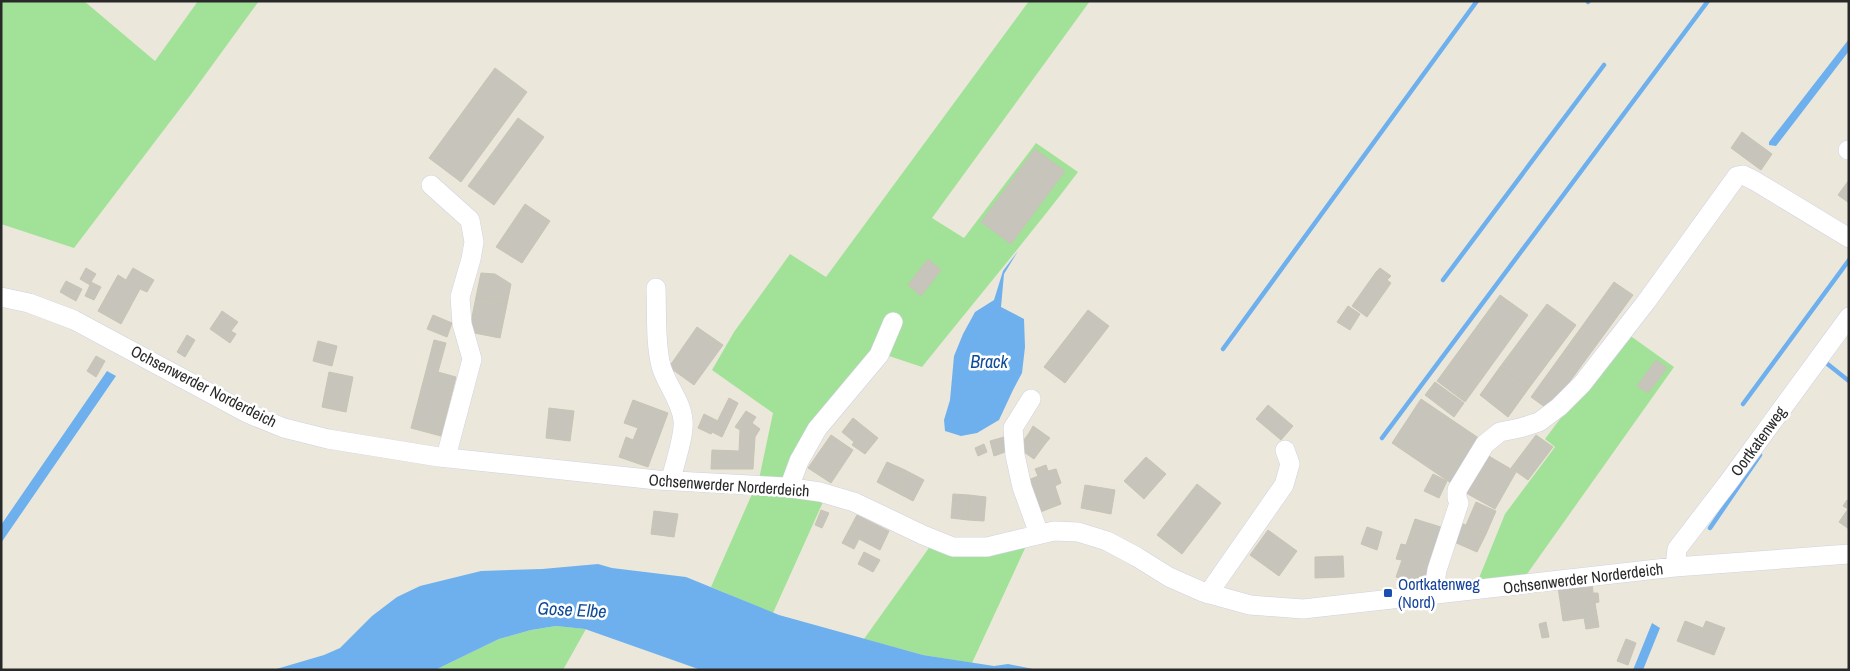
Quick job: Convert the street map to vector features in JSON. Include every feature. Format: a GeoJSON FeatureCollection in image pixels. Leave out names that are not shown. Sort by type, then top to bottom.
{"type":"FeatureCollection","features":[{"type":"Feature","properties":{"kind":"street"},"geometry":{"type":"LineString","coordinates":[[1434,595],[1436,570],[1459,503],[1457,490],[1485,444],[1500,432],[1539,422],[1558,408],[1582,384],[1646,302],[1737,176],[1743,175],[1755,181],[1849,238]]}},
{"type":"Feature","properties":{"kind":"street"},"geometry":{"type":"LineString","coordinates":[[431,185],[470,220],[474,242],[460,297],[462,324],[472,359],[446,457]]}},
{"type":"Feature","properties":{"kind":"street"},"geometry":{"type":"LineString","coordinates":[[656,288],[658,341],[662,367],[683,420],[681,440],[671,480]]}},
{"type":"Feature","properties":{"kind":"street","name":"Ochsenwerder Norderdeich"},"geometry":{"type":"LineString","coordinates":[[1,296],[30,303],[74,320],[247,413],[284,428],[328,439],[446,457],[671,480],[820,492],[854,502],[923,535],[954,547],[987,547],[1054,531],[1078,532],[1107,541],[1169,577],[1208,594],[1250,605],[1303,609],[1675,567],[1849,554]]}},
{"type":"Feature","properties":{"kind":"street","name":"Oortkatenweg"},"geometry":{"type":"LineString","coordinates":[[1675,567],[1677,549],[1849,317]]}},
{"type":"Feature","properties":{"kind":"street"},"geometry":{"type":"LineString","coordinates":[[789,488],[799,461],[817,430],[879,354],[893,322]]}},
{"type":"Feature","properties":{"kind":"street"},"geometry":{"type":"LineString","coordinates":[[1031,399],[1013,428],[1015,455],[1022,488],[1039,534]]}},
{"type":"Feature","properties":{"kind":"street"},"geometry":{"type":"LineString","coordinates":[[1208,594],[1284,485],[1290,464],[1285,450]]}},
{"type":"Feature","properties":{"kind":"green space"},"geometry":{"type":"Polygon","coordinates":[[[1,1],[84,1],[155,61],[198,1],[259,1],[192,93],[74,248],[1,224],[1,1]]]}},
{"type":"Feature","properties":{"kind":"green space"},"geometry":{"type":"Polygon","coordinates":[[[1029,1],[1090,1],[932,218],[964,238],[1036,143],[1078,172],[922,367],[874,351],[791,478],[759,479],[773,413],[712,370],[734,332],[790,254],[826,277],[1029,1]]]}},
{"type":"Feature","properties":{"kind":"green space"},"geometry":{"type":"Polygon","coordinates":[[[1625,332],[1674,367],[1527,574],[1477,583],[1505,514],[1555,447],[1545,439],[1625,332]]]}},
{"type":"Feature","properties":{"kind":"green space"},"geometry":{"type":"Polygon","coordinates":[[[752,494],[784,496],[823,502],[773,613],[711,587],[752,494]]]}},
{"type":"Feature","properties":{"kind":"green space"},"geometry":{"type":"Polygon","coordinates":[[[1027,544],[972,663],[923,655],[864,639],[931,545],[958,557],[1027,544]]]}},
{"type":"Feature","properties":{"kind":"green space"},"geometry":{"type":"Polygon","coordinates":[[[556,626],[586,629],[563,670],[435,670],[499,639],[531,630],[556,626]]]}},
{"type":"Feature","properties":{"kind":"water"},"geometry":{"type":"Polygon","coordinates":[[[1849,39],[1849,51],[1776,146],[1769,145],[1769,142],[1849,39]]]}},
{"type":"Feature","properties":{"kind":"water","name":"Brack"},"geometry":{"type":"Polygon","coordinates":[[[1018,251],[1004,274],[1001,307],[1024,319],[1025,347],[1022,373],[999,420],[977,433],[961,436],[945,431],[944,420],[950,400],[954,356],[975,312],[994,300],[1003,271],[1018,251]]]}},
{"type":"Feature","properties":{"kind":"water"},"geometry":{"type":"Polygon","coordinates":[[[107,371],[116,376],[1,543],[1,525],[107,371]]]}},
{"type":"Feature","properties":{"kind":"water","name":"Gose Elbe"},"geometry":{"type":"Polygon","coordinates":[[[598,564],[612,568],[686,577],[779,615],[923,655],[994,666],[1008,664],[1038,670],[701,670],[585,629],[556,626],[531,630],[499,639],[435,670],[273,670],[324,655],[340,648],[372,616],[397,597],[420,586],[481,571],[542,569],[598,564]]]}},
{"type":"Feature","properties":{"kind":"water"},"geometry":{"type":"Polygon","coordinates":[[[1652,623],[1660,628],[1643,670],[1633,670],[1652,623]]]}},
{"type":"Feature","properties":{"kind":"building"},"geometry":{"type":"Polygon","coordinates":[[[495,68],[527,92],[461,182],[429,158],[495,68]]]}},
{"type":"Feature","properties":{"kind":"building"},"geometry":{"type":"Polygon","coordinates":[[[518,118],[544,137],[494,205],[468,186],[518,118]]]}},
{"type":"Feature","properties":{"kind":"building"},"geometry":{"type":"Polygon","coordinates":[[[1742,132],[1772,154],[1761,170],[1731,148],[1742,132]]]}},
{"type":"Feature","properties":{"kind":"building"},"geometry":{"type":"Polygon","coordinates":[[[1035,149],[1065,171],[1011,244],[981,222],[1035,149]]]}},
{"type":"Feature","properties":{"kind":"building"},"geometry":{"type":"Polygon","coordinates":[[[1849,180],[1849,203],[1838,195],[1849,180]]]}},
{"type":"Feature","properties":{"kind":"building"},"geometry":{"type":"Polygon","coordinates":[[[525,204],[550,221],[522,263],[496,247],[525,204]]]}},
{"type":"Feature","properties":{"kind":"building"},"geometry":{"type":"Polygon","coordinates":[[[928,259],[941,270],[921,296],[908,285],[928,259]]]}},
{"type":"Feature","properties":{"kind":"building"},"geometry":{"type":"Polygon","coordinates":[[[86,268],[96,274],[91,282],[101,287],[94,300],[85,296],[90,285],[80,279],[86,268]]]}},
{"type":"Feature","properties":{"kind":"building"},"geometry":{"type":"Polygon","coordinates":[[[133,268],[154,280],[147,292],[140,289],[121,324],[98,311],[118,275],[126,280],[133,268]]]}},
{"type":"Feature","properties":{"kind":"building"},"geometry":{"type":"Polygon","coordinates":[[[1380,268],[1391,276],[1387,280],[1376,272],[1380,268]]]}},
{"type":"Feature","properties":{"kind":"building"},"geometry":{"type":"Polygon","coordinates":[[[1376,272],[1391,283],[1367,317],[1352,306],[1376,272]]]}},
{"type":"Feature","properties":{"kind":"building"},"geometry":{"type":"Polygon","coordinates":[[[481,273],[495,274],[511,284],[507,304],[476,297],[481,273]]]}},
{"type":"Feature","properties":{"kind":"building"},"geometry":{"type":"Polygon","coordinates":[[[66,281],[82,289],[76,301],[60,292],[66,281]]]}},
{"type":"Feature","properties":{"kind":"building"},"geometry":{"type":"Polygon","coordinates":[[[1614,282],[1633,295],[1549,410],[1531,397],[1614,282]]]}},
{"type":"Feature","properties":{"kind":"building"},"geometry":{"type":"Polygon","coordinates":[[[1500,295],[1528,315],[1465,402],[1437,381],[1500,295]]]}},
{"type":"Feature","properties":{"kind":"building"},"geometry":{"type":"Polygon","coordinates":[[[476,297],[507,304],[500,338],[469,332],[476,297]]]}},
{"type":"Feature","properties":{"kind":"building"},"geometry":{"type":"Polygon","coordinates":[[[1547,304],[1576,325],[1529,388],[1500,367],[1547,304]]]}},
{"type":"Feature","properties":{"kind":"building"},"geometry":{"type":"Polygon","coordinates":[[[1348,306],[1360,314],[1350,330],[1337,322],[1348,306]]]}},
{"type":"Feature","properties":{"kind":"building"},"geometry":{"type":"Polygon","coordinates":[[[1088,310],[1109,326],[1065,383],[1044,367],[1088,310]]]}},
{"type":"Feature","properties":{"kind":"building"},"geometry":{"type":"Polygon","coordinates":[[[222,311],[238,322],[231,331],[236,334],[230,343],[210,329],[222,311]]]}},
{"type":"Feature","properties":{"kind":"building"},"geometry":{"type":"Polygon","coordinates":[[[433,315],[452,323],[447,337],[427,329],[433,315]]]}},
{"type":"Feature","properties":{"kind":"building"},"geometry":{"type":"Polygon","coordinates":[[[697,327],[723,345],[694,385],[669,367],[697,327]]]}},
{"type":"Feature","properties":{"kind":"building"},"geometry":{"type":"Polygon","coordinates":[[[187,335],[195,340],[185,357],[177,352],[187,335]]]}},
{"type":"Feature","properties":{"kind":"building"},"geometry":{"type":"Polygon","coordinates":[[[434,340],[446,343],[438,372],[456,377],[441,436],[411,428],[434,340]]]}},
{"type":"Feature","properties":{"kind":"building"},"geometry":{"type":"Polygon","coordinates":[[[318,341],[337,346],[332,366],[313,361],[318,341]]]}},
{"type":"Feature","properties":{"kind":"building"},"geometry":{"type":"Polygon","coordinates":[[[96,356],[105,361],[96,377],[87,371],[96,356]]]}},
{"type":"Feature","properties":{"kind":"building"},"geometry":{"type":"Polygon","coordinates":[[[1656,360],[1667,368],[1648,393],[1637,386],[1656,360]]]}},
{"type":"Feature","properties":{"kind":"building"},"geometry":{"type":"Polygon","coordinates":[[[1500,367],[1529,388],[1508,417],[1480,395],[1500,367]]]}},
{"type":"Feature","properties":{"kind":"building"},"geometry":{"type":"Polygon","coordinates":[[[329,372],[353,377],[346,412],[322,407],[329,372]]]}},
{"type":"Feature","properties":{"kind":"building"},"geometry":{"type":"Polygon","coordinates":[[[1435,382],[1464,403],[1454,417],[1425,395],[1435,382]]]}},
{"type":"Feature","properties":{"kind":"building"},"geometry":{"type":"Polygon","coordinates":[[[729,398],[738,403],[722,437],[712,432],[729,398]]]}},
{"type":"Feature","properties":{"kind":"building"},"geometry":{"type":"Polygon","coordinates":[[[1421,399],[1483,441],[1454,485],[1392,443],[1421,399]]]}},
{"type":"Feature","properties":{"kind":"building"},"geometry":{"type":"Polygon","coordinates":[[[633,400],[668,413],[648,467],[619,457],[626,437],[633,440],[638,428],[624,423],[633,400]]]}},
{"type":"Feature","properties":{"kind":"building"},"geometry":{"type":"Polygon","coordinates":[[[1268,405],[1293,426],[1281,440],[1256,419],[1268,405]]]}},
{"type":"Feature","properties":{"kind":"building"},"geometry":{"type":"Polygon","coordinates":[[[549,408],[574,411],[570,441],[546,438],[549,408]]]}},
{"type":"Feature","properties":{"kind":"building"},"geometry":{"type":"Polygon","coordinates":[[[746,411],[756,417],[752,423],[760,429],[755,437],[753,469],[711,469],[712,450],[739,451],[740,430],[735,427],[746,411]]]}},
{"type":"Feature","properties":{"kind":"building"},"geometry":{"type":"Polygon","coordinates":[[[704,414],[718,421],[711,434],[698,428],[704,414]]]}},
{"type":"Feature","properties":{"kind":"building"},"geometry":{"type":"Polygon","coordinates":[[[853,418],[878,438],[865,454],[852,445],[854,442],[842,432],[853,418]]]}},
{"type":"Feature","properties":{"kind":"building"},"geometry":{"type":"Polygon","coordinates":[[[1033,426],[1050,438],[1045,444],[1029,433],[1033,426]]]}},
{"type":"Feature","properties":{"kind":"building"},"geometry":{"type":"Polygon","coordinates":[[[1029,433],[1045,444],[1034,459],[1018,448],[1029,433]]]}},
{"type":"Feature","properties":{"kind":"building"},"geometry":{"type":"Polygon","coordinates":[[[831,435],[853,450],[831,483],[808,468],[831,435]]]}},
{"type":"Feature","properties":{"kind":"building"},"geometry":{"type":"Polygon","coordinates":[[[1536,435],[1553,447],[1528,480],[1511,468],[1536,435]]]}},
{"type":"Feature","properties":{"kind":"building"},"geometry":{"type":"Polygon","coordinates":[[[1004,437],[1008,451],[994,456],[990,441],[1004,437]]]}},
{"type":"Feature","properties":{"kind":"building"},"geometry":{"type":"Polygon","coordinates":[[[984,444],[987,452],[978,456],[975,448],[984,444]]]}},
{"type":"Feature","properties":{"kind":"building"},"geometry":{"type":"Polygon","coordinates":[[[1487,455],[1516,472],[1495,509],[1466,493],[1487,455]]]}},
{"type":"Feature","properties":{"kind":"building"},"geometry":{"type":"Polygon","coordinates":[[[1146,457],[1166,474],[1144,499],[1124,481],[1146,457]]]}},
{"type":"Feature","properties":{"kind":"building"},"geometry":{"type":"Polygon","coordinates":[[[887,462],[905,470],[894,491],[877,482],[887,462]]]}},
{"type":"Feature","properties":{"kind":"building"},"geometry":{"type":"Polygon","coordinates":[[[1046,465],[1048,471],[1056,469],[1061,483],[1055,486],[1061,504],[1038,513],[1026,481],[1038,476],[1035,469],[1046,465]]]}},
{"type":"Feature","properties":{"kind":"building"},"geometry":{"type":"Polygon","coordinates":[[[905,470],[924,480],[913,501],[894,491],[905,470]]]}},
{"type":"Feature","properties":{"kind":"building"},"geometry":{"type":"Polygon","coordinates":[[[1433,474],[1447,481],[1439,498],[1424,491],[1433,474]]]}},
{"type":"Feature","properties":{"kind":"building"},"geometry":{"type":"Polygon","coordinates":[[[1197,484],[1221,503],[1182,554],[1157,535],[1197,484]]]}},
{"type":"Feature","properties":{"kind":"building"},"geometry":{"type":"Polygon","coordinates":[[[1085,485],[1115,490],[1111,514],[1081,508],[1085,485]]]}},
{"type":"Feature","properties":{"kind":"building"},"geometry":{"type":"Polygon","coordinates":[[[953,494],[969,495],[968,520],[951,518],[953,494]]]}},
{"type":"Feature","properties":{"kind":"building"},"geometry":{"type":"Polygon","coordinates":[[[969,495],[986,497],[984,521],[968,520],[969,495]]]}},
{"type":"Feature","properties":{"kind":"building"},"geometry":{"type":"Polygon","coordinates":[[[1847,500],[1849,501],[1849,529],[1839,522],[1848,509],[1843,506],[1847,500]]]}},
{"type":"Feature","properties":{"kind":"building"},"geometry":{"type":"Polygon","coordinates":[[[1476,502],[1496,511],[1486,534],[1466,525],[1476,502]]]}},
{"type":"Feature","properties":{"kind":"building"},"geometry":{"type":"Polygon","coordinates":[[[821,510],[829,513],[822,528],[815,525],[821,510]]]}},
{"type":"Feature","properties":{"kind":"building"},"geometry":{"type":"Polygon","coordinates":[[[654,511],[678,514],[674,537],[651,534],[654,511]]]}},
{"type":"Feature","properties":{"kind":"building"},"geometry":{"type":"Polygon","coordinates":[[[857,515],[889,531],[880,550],[859,539],[854,549],[842,543],[857,515]]]}},
{"type":"Feature","properties":{"kind":"building"},"geometry":{"type":"Polygon","coordinates":[[[1415,519],[1444,528],[1425,586],[1396,577],[1402,560],[1396,559],[1401,544],[1406,545],[1415,519]]]}},
{"type":"Feature","properties":{"kind":"building"},"geometry":{"type":"Polygon","coordinates":[[[1461,523],[1486,534],[1477,552],[1454,542],[1461,523]]]}},
{"type":"Feature","properties":{"kind":"building"},"geometry":{"type":"Polygon","coordinates":[[[1367,527],[1382,532],[1377,550],[1361,544],[1367,527]]]}},
{"type":"Feature","properties":{"kind":"building"},"geometry":{"type":"Polygon","coordinates":[[[1268,530],[1297,551],[1279,576],[1250,555],[1268,530]]]}},
{"type":"Feature","properties":{"kind":"building"},"geometry":{"type":"Polygon","coordinates":[[[864,552],[880,560],[873,572],[858,564],[864,552]]]}},
{"type":"Feature","properties":{"kind":"building"},"geometry":{"type":"Polygon","coordinates":[[[1343,556],[1344,577],[1315,578],[1315,557],[1343,556]]]}},
{"type":"Feature","properties":{"kind":"building"},"geometry":{"type":"Polygon","coordinates":[[[1592,582],[1593,593],[1598,593],[1599,602],[1595,603],[1599,627],[1586,629],[1584,618],[1563,621],[1558,587],[1592,582]]]}},
{"type":"Feature","properties":{"kind":"building"},"geometry":{"type":"Polygon","coordinates":[[[1685,621],[1703,628],[1706,621],[1725,628],[1714,655],[1677,641],[1685,621]]]}},
{"type":"Feature","properties":{"kind":"building"},"geometry":{"type":"Polygon","coordinates":[[[1546,622],[1549,637],[1542,638],[1539,624],[1546,622]]]}},
{"type":"Feature","properties":{"kind":"building"},"geometry":{"type":"Polygon","coordinates":[[[1626,639],[1636,643],[1628,665],[1617,661],[1626,639]]]}},
{"type":"Feature","properties":{"kind":"waterway"},"geometry":{"type":"LineString","coordinates":[[1223,349],[1477,1]]}},
{"type":"Feature","properties":{"kind":"waterway"},"geometry":{"type":"LineString","coordinates":[[1382,438],[1708,1]]}},
{"type":"Feature","properties":{"kind":"waterway"},"geometry":{"type":"LineString","coordinates":[[1443,280],[1604,65]]}},
{"type":"Feature","properties":{"kind":"waterway"},"geometry":{"type":"LineString","coordinates":[[1743,404],[1849,260]]}},
{"type":"Feature","properties":{"kind":"waterway"},"geometry":{"type":"LineString","coordinates":[[1825,362],[1849,381]]}},
{"type":"Feature","properties":{"kind":"waterway"},"geometry":{"type":"LineString","coordinates":[[1710,528],[1760,455]]}},
{"type":"Feature","properties":{"kind":"place","name":"Oortkatenweg (Nord)"},"geometry":{"type":"Point","coordinates":[1388,593]}}]}
